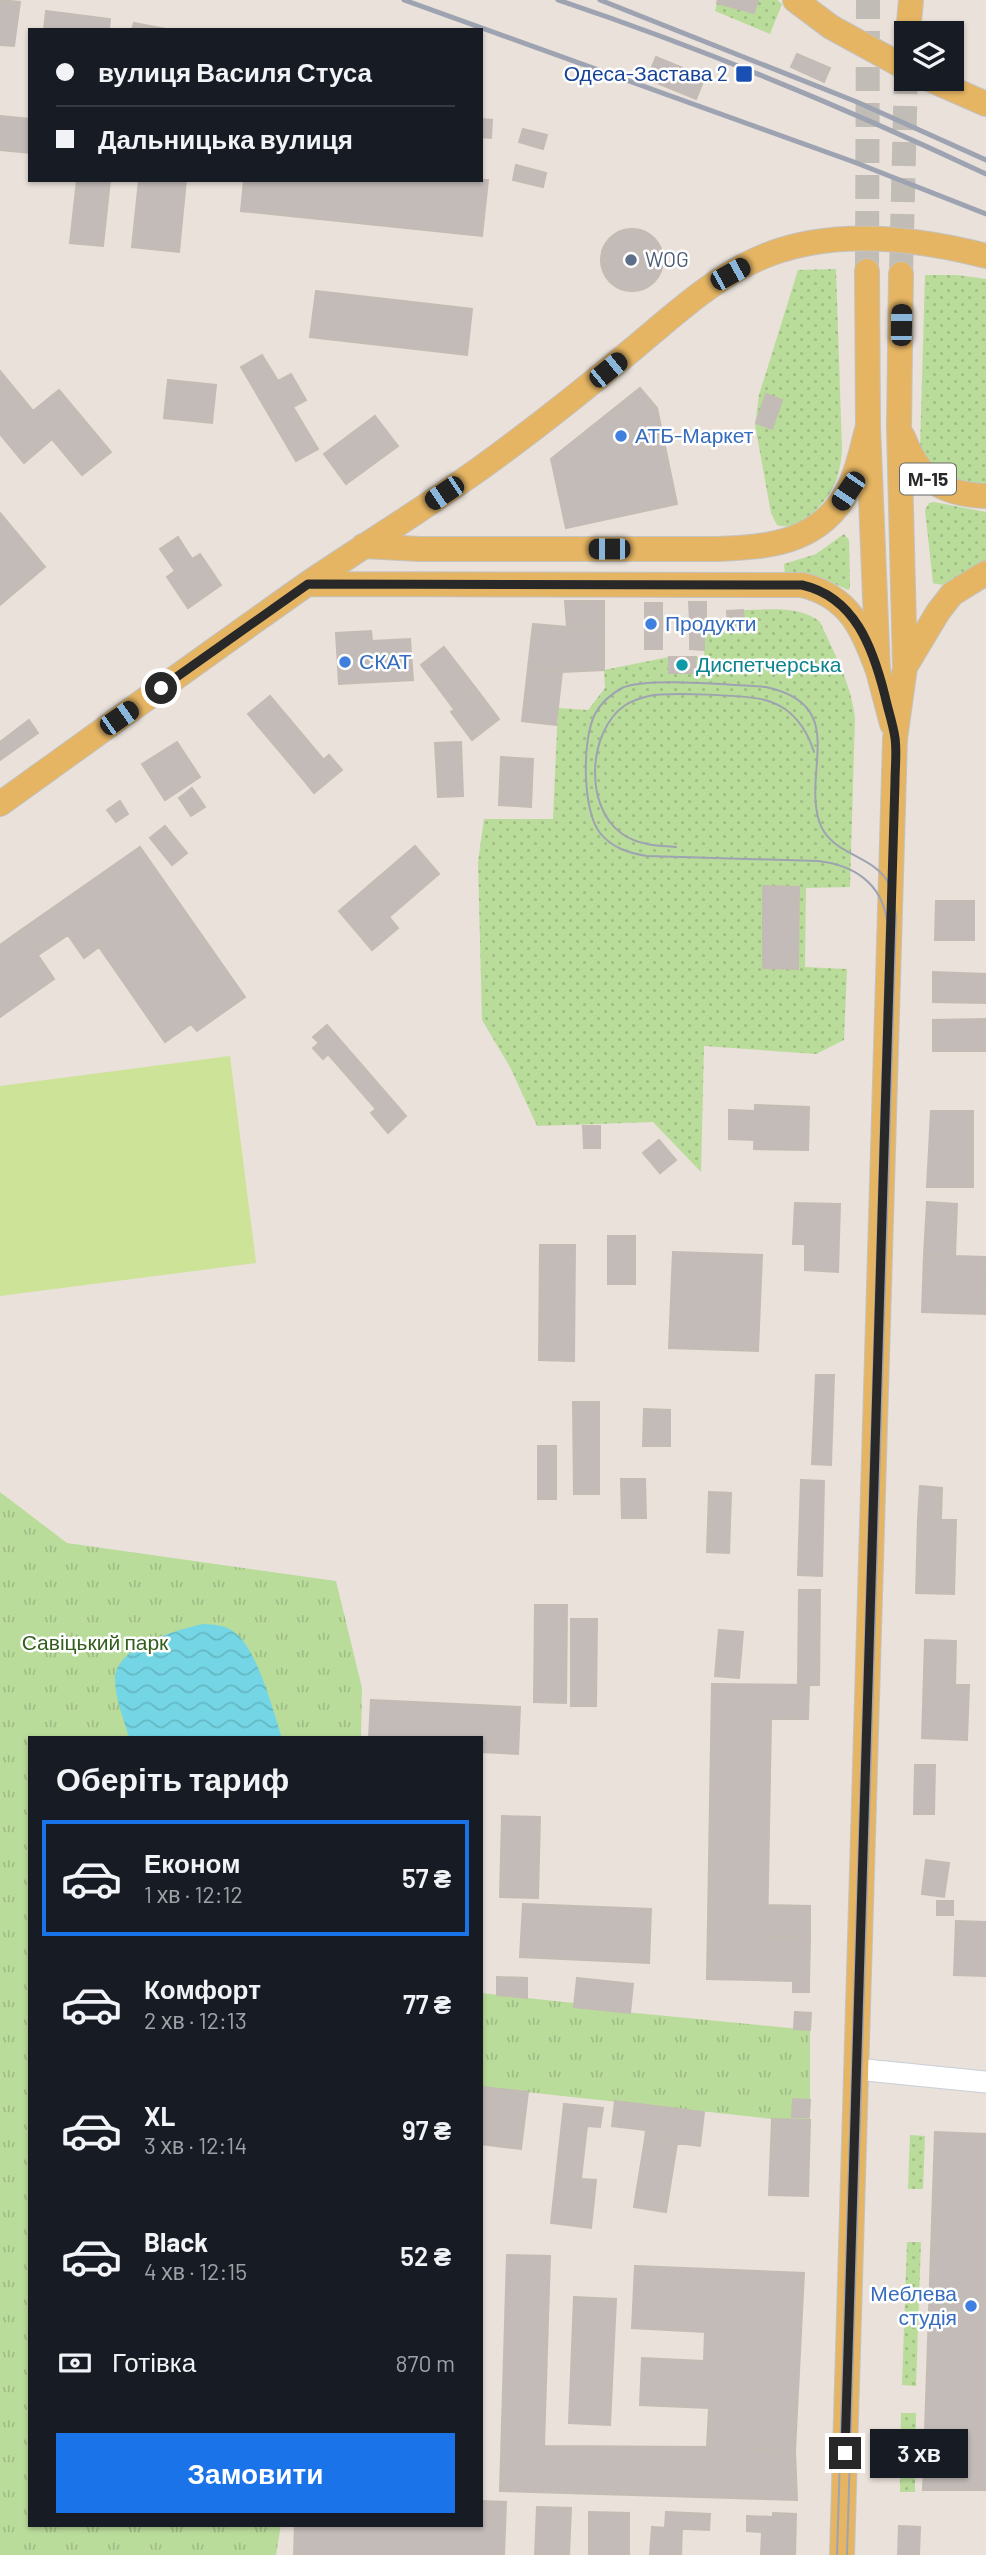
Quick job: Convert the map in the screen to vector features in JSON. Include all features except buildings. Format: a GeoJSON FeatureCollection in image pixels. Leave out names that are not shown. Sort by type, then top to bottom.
{"type":"FeatureCollection","features":[{"type":"Feature","properties":{"kind":"main road"},"geometry":{"type":"LineString","coordinates":[[795,0],[831,27],[894,61]]}},
{"type":"Feature","properties":{"kind":"main road"},"geometry":{"type":"LineString","coordinates":[[909,21],[911,0]]}},
{"type":"Feature","properties":{"kind":"main road"},"geometry":{"type":"LineString","coordinates":[[956,91],[986,104]]}},
{"type":"Feature","properties":{"kind":"main road"},"geometry":{"type":"LineString","coordinates":[[0,804],[308,584],[484,466],[571,400],[688,304],[730,274],[758,259],[804,244],[837,239],[869,238],[956,248],[986,256]]}},
{"type":"Feature","properties":{"kind":"main road"},"geometry":{"type":"LineString","coordinates":[[867,271],[868,426],[878,671]]}},
{"type":"Feature","properties":{"kind":"main road","name":"М-15"},"geometry":{"type":"LineString","coordinates":[[901,274],[899,427],[920,471],[932,482],[946,490],[986,496]]}},
{"type":"Feature","properties":{"kind":"main road"},"geometry":{"type":"LineString","coordinates":[[363,547],[716,549],[758,547],[786,542],[810,531],[833,513],[848,491],[868,426]]}},
{"type":"Feature","properties":{"kind":"main road"},"geometry":{"type":"LineString","coordinates":[[842,2555],[895,738],[905,667],[899,427]]}},
{"type":"Feature","properties":{"kind":"main road"},"geometry":{"type":"LineString","coordinates":[[905,667],[938,611],[952,594],[986,573]]}},
{"type":"Feature","properties":{"kind":"main road"},"geometry":{"type":"LineString","coordinates":[[308,584],[802,585],[829,594],[852,616],[867,640],[895,738]]}},
{"type":"Feature","properties":{"kind":"main road"},"geometry":{"type":"LineString","coordinates":[[856,2069],[986,2082]]}},
{"type":"Feature","properties":{"kind":"green space"},"geometry":{"type":"Polygon","coordinates":[[[758,0],[777,0],[782,4],[770,34],[715,11],[717,3],[754,13],[758,0]]]}},
{"type":"Feature","properties":{"kind":"green space"},"geometry":{"type":"Polygon","coordinates":[[[836,269],[842,450],[839,469],[829,494],[817,509],[793,525],[777,525],[771,513],[755,425],[759,395],[798,270],[836,269]]]}},
{"type":"Feature","properties":{"kind":"green space"},"geometry":{"type":"Polygon","coordinates":[[[925,275],[986,279],[986,485],[964,482],[948,476],[935,467],[920,450],[925,275]]]}},
{"type":"Feature","properties":{"kind":"green space"},"geometry":{"type":"Polygon","coordinates":[[[929,503],[986,512],[986,561],[942,585],[933,583],[925,510],[929,503]]]}},
{"type":"Feature","properties":{"kind":"green space"},"geometry":{"type":"Polygon","coordinates":[[[844,534],[849,540],[848,590],[818,576],[785,574],[784,564],[816,554],[844,534]]]}},
{"type":"Feature","properties":{"kind":"green space"},"geometry":{"type":"Polygon","coordinates":[[[743,610],[793,611],[820,622],[841,669],[853,705],[855,718],[850,887],[806,888],[805,967],[847,969],[844,1040],[816,1054],[704,1046],[701,1172],[653,1122],[537,1126],[510,1067],[482,1020],[478,862],[484,819],[553,819],[558,708],[588,710],[605,688],[604,670],[669,657],[704,657],[705,627],[743,624],[743,610]]]}},
{"type":"Feature","properties":{"kind":"green space"},"geometry":{"type":"Polygon","coordinates":[[[230,1056],[256,1263],[0,1296],[0,1086],[230,1056]]]}},
{"type":"Feature","properties":{"kind":"green space","name":"Савіцький парк"},"geometry":{"type":"Polygon","coordinates":[[[0,1492],[67,1543],[336,1581],[362,1688],[361,1736],[28,1736],[28,2527],[281,2527],[276,2555],[0,2555],[0,1492]]]}},
{"type":"Feature","properties":{"kind":"green space"},"geometry":{"type":"Polygon","coordinates":[[[483,1993],[574,2003],[574,2007],[810,2030],[810,2120],[772,2119],[483,2087],[483,1993]]]}},
{"type":"Feature","properties":{"kind":"green space"},"geometry":{"type":"Polygon","coordinates":[[[910,2135],[925,2136],[923,2189],[908,2189],[910,2135]]]}},
{"type":"Feature","properties":{"kind":"green space"},"geometry":{"type":"Polygon","coordinates":[[[907,2242],[921,2242],[916,2386],[902,2385],[907,2242]]]}},
{"type":"Feature","properties":{"kind":"green space"},"geometry":{"type":"Polygon","coordinates":[[[901,2413],[916,2413],[915,2492],[900,2492],[901,2413]]]}},
{"type":"Feature","properties":{"kind":"water"},"geometry":{"type":"Polygon","coordinates":[[[202,1624],[219,1625],[234,1632],[242,1640],[257,1665],[281,1736],[128,1736],[116,1694],[115,1679],[118,1667],[125,1657],[136,1649],[177,1631],[202,1624]]]}},
{"type":"Feature","properties":{"kind":"tunnel"},"geometry":{"type":"LineString","coordinates":[[867,271],[868,0]]}},
{"type":"Feature","properties":{"kind":"tunnel"},"geometry":{"type":"LineString","coordinates":[[901,274],[906,91]]}},
{"type":"Feature","properties":{"kind":"tram line"},"geometry":{"type":"LineString","coordinates":[[837,2555],[887,920],[884,907],[872,886],[854,872],[831,863],[647,856],[621,849],[605,838],[594,822],[587,792],[586,757],[591,725],[597,710],[614,693],[622,688],[650,683],[766,687],[791,696],[807,708],[815,723],[818,741],[816,801],[819,821],[832,841],[882,874],[891,888],[896,916],[847,2555]]}},
{"type":"Feature","properties":{"kind":"tram line"},"geometry":{"type":"LineString","coordinates":[[676,847],[647,844],[627,837],[609,821],[601,805],[596,788],[597,750],[612,718],[624,706],[639,699],[659,695],[725,695],[765,700],[783,708],[795,718],[814,752]]}},
{"type":"Feature","properties":{"kind":"railway"},"geometry":{"type":"LineString","coordinates":[[404,0],[482,28]]}},
{"type":"Feature","properties":{"kind":"railway"},"geometry":{"type":"LineString","coordinates":[[558,0],[774,81],[986,174]]}},
{"type":"Feature","properties":{"kind":"railway"},"geometry":{"type":"LineString","coordinates":[[600,0],[857,102],[986,160]]}},
{"type":"Feature","properties":{"kind":"railway"},"geometry":{"type":"LineString","coordinates":[[483,28],[854,162],[986,214]]}},
{"type":"Feature","properties":{"kind":"place","name":"Одеса-Застава 2"},"geometry":{"type":"Point","coordinates":[744,74]}},
{"type":"Feature","properties":{"kind":"place","name":"WOG"},"geometry":{"type":"Point","coordinates":[631,260]}},
{"type":"Feature","properties":{"kind":"place","name":"АТБ-Маркет"},"geometry":{"type":"Point","coordinates":[621,436]}},
{"type":"Feature","properties":{"kind":"place","name":"Продукти"},"geometry":{"type":"Point","coordinates":[651,624]}},
{"type":"Feature","properties":{"kind":"place","name":"СКАТ"},"geometry":{"type":"Point","coordinates":[345,662]}},
{"type":"Feature","properties":{"kind":"place","name":"Диспетчерська"},"geometry":{"type":"Point","coordinates":[682,665]}},
{"type":"Feature","properties":{"kind":"place","name":"Меблева студія"},"geometry":{"type":"Point","coordinates":[971,2306]}},
{"type":"Feature","properties":{"kind":"route"},"geometry":{"type":"LineString","coordinates":[[161,688],[308,584],[802,585],[829,594],[840,603],[867,640],[895,738],[895,782],[845,2453]]}}]}
